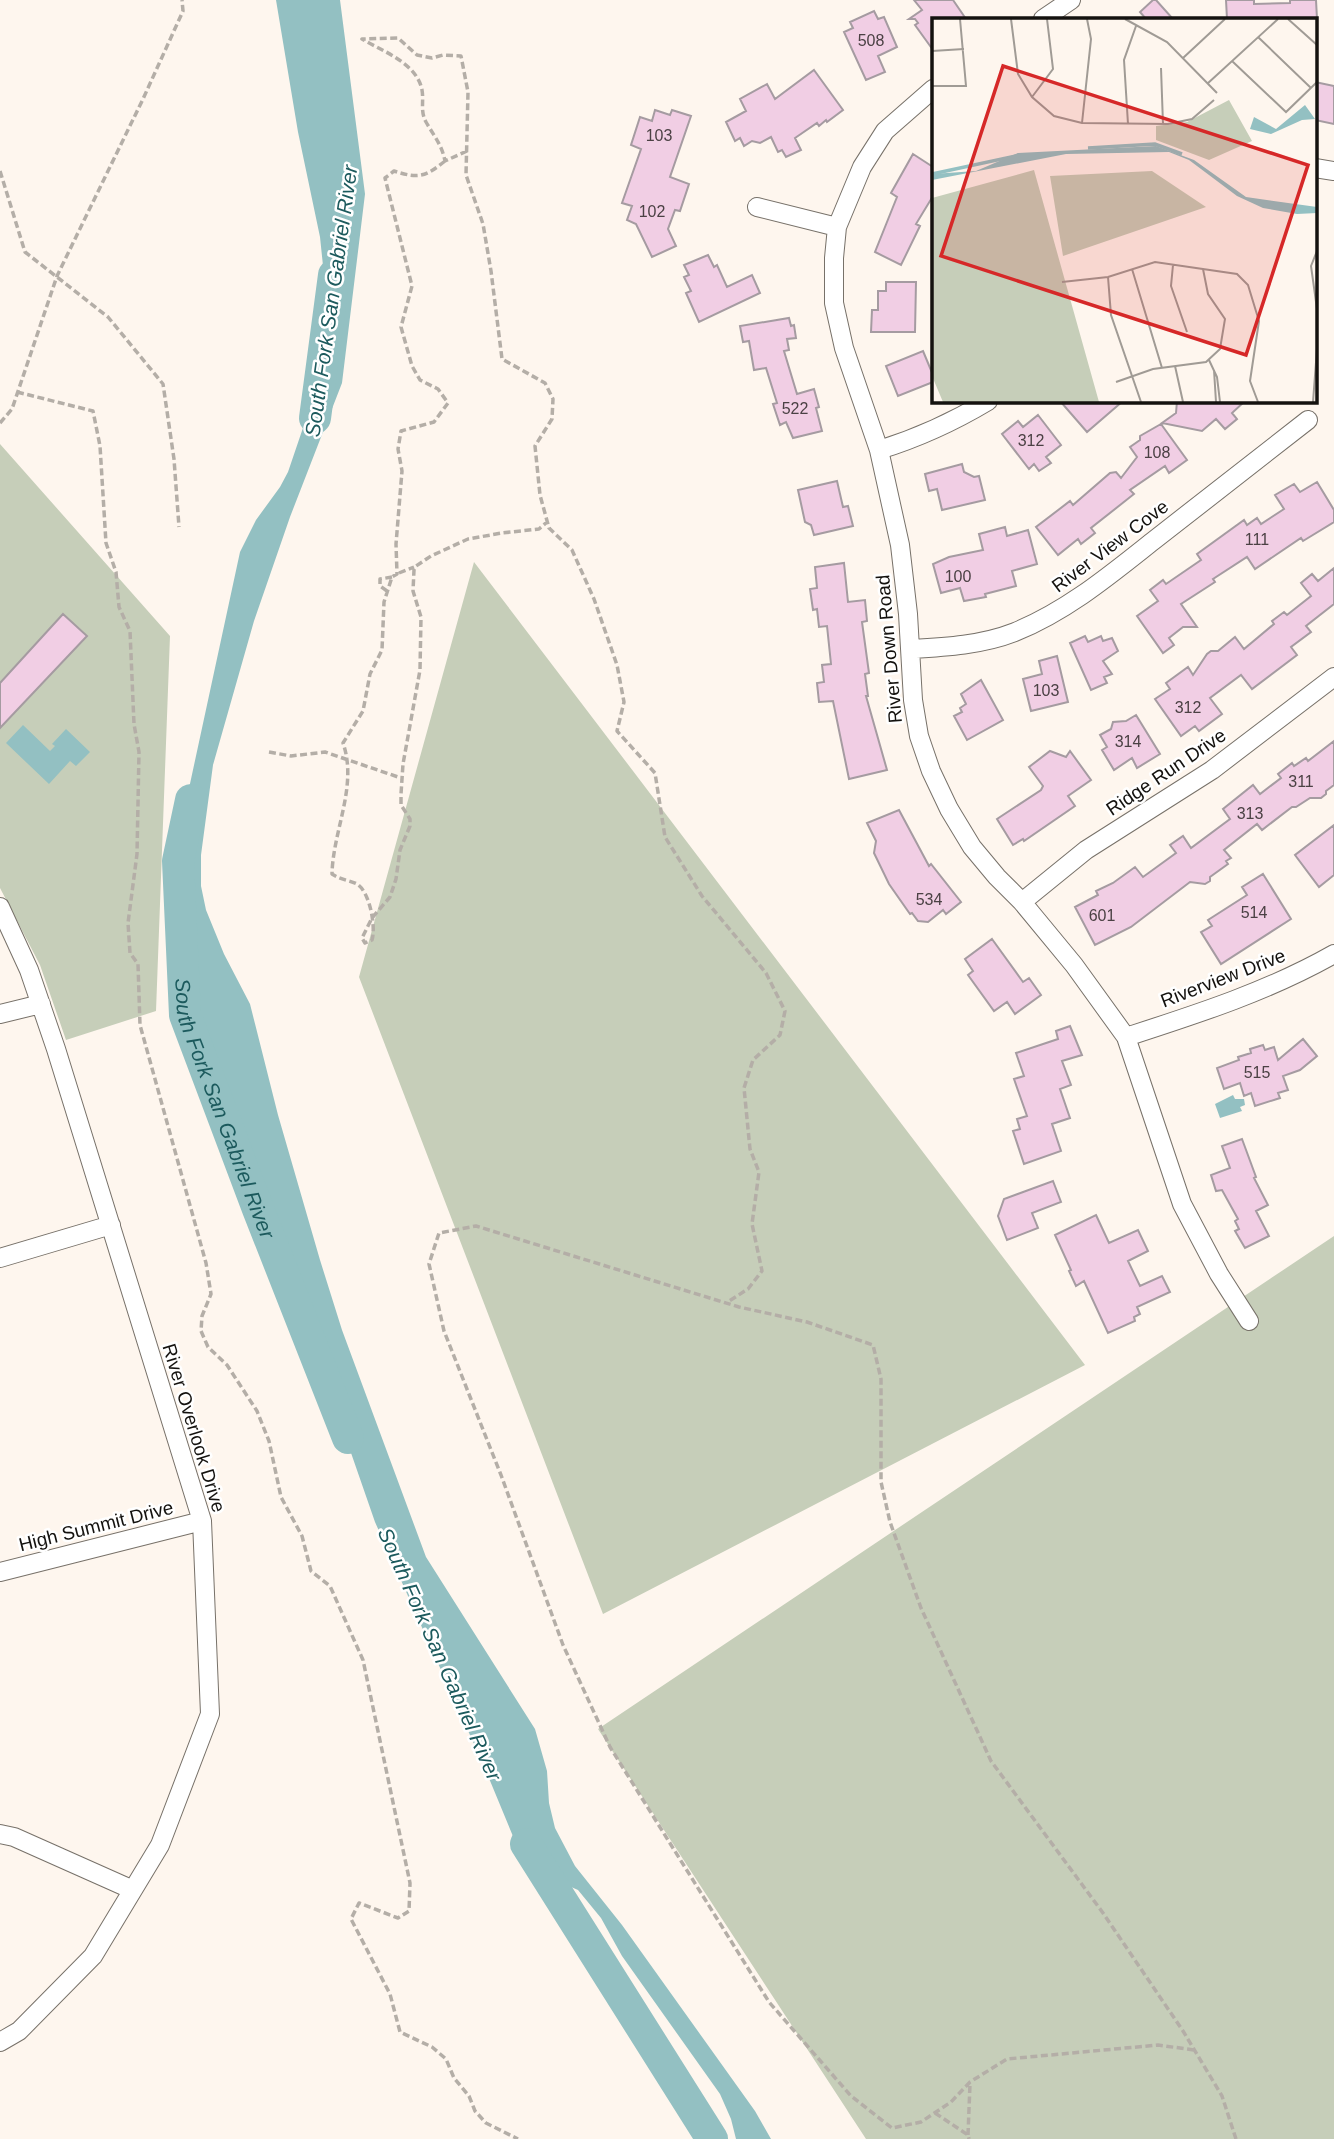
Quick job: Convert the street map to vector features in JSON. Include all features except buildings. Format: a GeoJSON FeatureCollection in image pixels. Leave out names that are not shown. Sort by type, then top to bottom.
{"type":"FeatureCollection","features":[{"type":"Feature","properties":{"kind":"street"},"geometry":{"type":"LineString","coordinates":[[1044,18],[1071,0]]}},
{"type":"Feature","properties":{"kind":"street","name":"River Down Road"},"geometry":{"type":"LineString","coordinates":[[932,90],[885,131],[862,167],[837,227],[834,258],[834,303],[844,348],[879,450],[900,545],[911,649],[913,701],[919,736],[931,771],[949,809],[972,847],[1023,902],[1074,965],[1126,1037],[1182,1204],[1219,1274],[1249,1321]]}},
{"type":"Feature","properties":{"kind":"street"},"geometry":{"type":"LineString","coordinates":[[1316,168],[1334,171]]}},
{"type":"Feature","properties":{"kind":"street"},"geometry":{"type":"LineString","coordinates":[[757,207],[837,227]]}},
{"type":"Feature","properties":{"kind":"street"},"geometry":{"type":"LineString","coordinates":[[879,450],[915,439],[986,402]]}},
{"type":"Feature","properties":{"kind":"street","name":"River View Cove"},"geometry":{"type":"LineString","coordinates":[[911,649],[960,646],[987,641],[1052,615],[1098,584],[1308,420]]}},
{"type":"Feature","properties":{"kind":"street","name":"Ridge Run Drive"},"geometry":{"type":"LineString","coordinates":[[1023,902],[1086,850],[1212,770],[1334,677]]}},
{"type":"Feature","properties":{"kind":"street","name":"River Overlook Drive"},"geometry":{"type":"LineString","coordinates":[[0,907],[29,970],[41,1004],[202,1521],[210,1714],[160,1845],[93,1956],[19,2031],[0,2042]]}},
{"type":"Feature","properties":{"kind":"street","name":"Riverview Drive"},"geometry":{"type":"LineString","coordinates":[[1126,1037],[1223,1004],[1333,957]]}},
{"type":"Feature","properties":{"kind":"street"},"geometry":{"type":"LineString","coordinates":[[0,1014],[41,1004]]}},
{"type":"Feature","properties":{"kind":"street"},"geometry":{"type":"LineString","coordinates":[[0,1258],[111,1225]]}},
{"type":"Feature","properties":{"kind":"street","name":"High Summit Drive"},"geometry":{"type":"LineString","coordinates":[[0,1572],[202,1521]]}},
{"type":"Feature","properties":{"kind":"street"},"geometry":{"type":"LineString","coordinates":[[0,1834],[14,1837],[133,1890]]}},
{"type":"Feature","properties":{"kind":"path"},"geometry":{"type":"LineString","coordinates":[[0,423],[12,409],[57,276],[149,87],[183,11],[182,0]]}},
{"type":"Feature","properties":{"kind":"path"},"geometry":{"type":"LineString","coordinates":[[445,161],[443,149],[426,121],[421,105],[422,91],[415,76],[407,66],[362,39],[398,38],[417,55],[432,58],[443,55],[461,56],[468,92],[466,175],[483,223],[502,359],[545,383],[553,399],[552,419],[535,446],[540,495],[549,528],[572,550],[594,598],[617,665],[624,702],[617,731],[655,773],[665,837],[702,896],[766,973],[785,1012],[780,1035],[753,1060],[744,1088],[750,1149],[759,1172],[752,1224],[762,1271],[748,1289],[726,1303]]}},
{"type":"Feature","properties":{"kind":"path"},"geometry":{"type":"LineString","coordinates":[[397,574],[396,544],[402,471],[398,449],[401,431],[434,422],[444,412],[448,403],[438,389],[421,380],[412,366],[401,327],[412,286],[385,178],[394,171],[410,176],[427,175],[445,161],[467,151]]}},
{"type":"Feature","properties":{"kind":"path"},"geometry":{"type":"LineString","coordinates":[[0,171],[25,252],[108,317],[163,384],[174,459],[179,527]]}},
{"type":"Feature","properties":{"kind":"path"},"geometry":{"type":"LineString","coordinates":[[17,392],[93,411],[100,446],[106,543],[116,572],[119,607],[130,631],[134,724],[139,752],[137,854],[128,923],[130,953],[138,964],[140,1025],[206,1263],[211,1294],[202,1316],[201,1331],[208,1347],[227,1365],[257,1411],[269,1441],[281,1497],[302,1536],[311,1571],[330,1586],[351,1628],[363,1660],[410,1883],[409,1911],[398,1918],[359,1903],[351,1919],[390,1994],[400,2032],[432,2047],[446,2059],[454,2078],[469,2096],[475,2111],[486,2123],[518,2139]]}},
{"type":"Feature","properties":{"kind":"path"},"geometry":{"type":"LineString","coordinates":[[387,591],[380,586],[380,579],[392,577],[468,539],[539,529],[547,522]]}},
{"type":"Feature","properties":{"kind":"path"},"geometry":{"type":"LineString","coordinates":[[392,577],[384,602],[382,650],[370,674],[363,711],[343,743],[347,760],[346,791],[332,857],[332,874],[343,881],[355,883],[363,890],[372,918],[375,928],[372,940],[365,943],[362,938],[372,918],[390,897],[396,879],[400,850],[410,826],[410,819],[401,805],[401,778],[420,670],[421,617],[413,591],[416,566]]}},
{"type":"Feature","properties":{"kind":"path"},"geometry":{"type":"LineString","coordinates":[[269,752],[291,756],[325,752],[401,778]]}},
{"type":"Feature","properties":{"kind":"path"},"geometry":{"type":"LineString","coordinates":[[1194,2050],[1158,2045],[1007,2059],[970,2082],[951,2102],[921,2122],[891,2128],[851,2096],[769,2002],[610,1747],[563,1645],[501,1475],[444,1331],[429,1264],[439,1233],[476,1226],[726,1303],[807,1322],[873,1345],[881,1379],[881,1482],[890,1522],[927,1621],[991,1761],[1103,1913],[1194,2050],[1222,2096],[1236,2139]]}},
{"type":"Feature","properties":{"kind":"path"},"geometry":{"type":"LineString","coordinates":[[969,2137],[970,2082]]}},
{"type":"Feature","properties":{"kind":"path"},"geometry":{"type":"LineString","coordinates":[[935,2113],[969,2137]]}},
{"type":"Feature","properties":{"kind":"green space"},"geometry":{"type":"Polygon","coordinates":[[[0,444],[170,636],[156,1011],[66,1040],[40,965],[0,888],[0,444]]]}},
{"type":"Feature","properties":{"kind":"green space"},"geometry":{"type":"Polygon","coordinates":[[[474,562],[1085,1365],[603,1614],[359,977],[474,562]]]}},
{"type":"Feature","properties":{"kind":"green space"},"geometry":{"type":"Polygon","coordinates":[[[1334,1236],[1334,2139],[866,2139],[598,1729],[1334,1236]]]}},
{"type":"Feature","properties":{"kind":"water"},"geometry":{"type":"Polygon","coordinates":[[[276,0],[340,0],[365,194],[342,383],[290,517],[254,621],[213,765],[201,855],[201,886],[206,910],[224,954],[250,1004],[278,1115],[342,1330],[426,1557],[535,1729],[547,1771],[549,1803],[555,1828],[575,1866],[622,1925],[755,2111],[771,2139],[736,2139],[720,2094],[622,1956],[601,1918],[578,1890],[562,1883],[545,1881],[524,1863],[375,1522],[308,1329],[225,1115],[194,1005],[176,915],[188,793],[240,552],[256,520],[288,472],[324,366],[329,323],[320,237],[298,132],[276,0]]]}},
{"type":"Feature","properties":{"kind":"water"},"geometry":{"type":"Polygon","coordinates":[[[23,725],[50,751],[55,746],[52,744],[66,729],[90,752],[76,766],[70,761],[49,784],[6,743],[23,725]]]}},
{"type":"Feature","properties":{"kind":"water"},"geometry":{"type":"Polygon","coordinates":[[[1233,1095],[1235,1099],[1244,1099],[1245,1105],[1240,1107],[1242,1111],[1220,1118],[1215,1104],[1233,1095]]]}},
{"type":"Feature","properties":{"kind":"waterway","name":"South Fork San Gabriel River"},"geometry":{"type":"LineString","coordinates":[[315,418],[334,275]]}},
{"type":"Feature","properties":{"kind":"waterway","name":"South Fork San Gabriel River"},"geometry":{"type":"LineString","coordinates":[[191,800],[178,861],[185,1015],[348,1438]]}},
{"type":"Feature","properties":{"kind":"waterway","name":"South Fork San Gabriel River"},"geometry":{"type":"LineString","coordinates":[[526,1844],[712,2139]]}}]}
